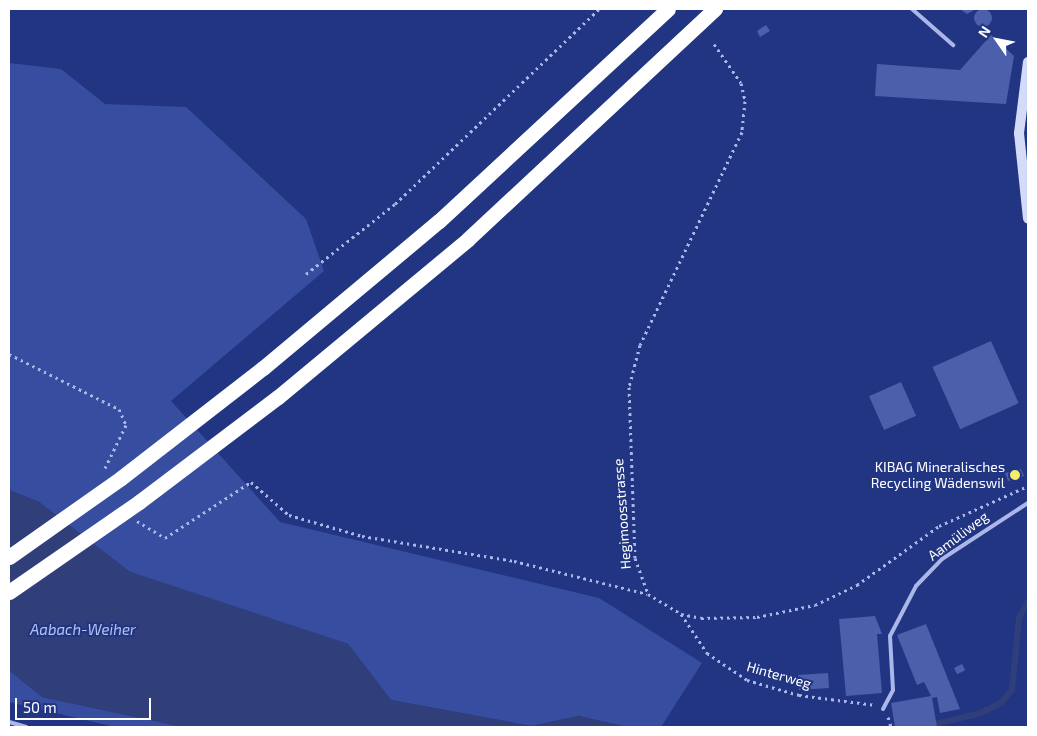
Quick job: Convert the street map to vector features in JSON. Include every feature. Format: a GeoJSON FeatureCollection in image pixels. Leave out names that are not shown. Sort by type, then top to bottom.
{"type":"FeatureCollection","features":[{"type":"Feature","properties":{"kind":"highway"},"geometry":{"type":"LineString","coordinates":[[9,557],[121,478],[263,368],[439,221],[668,9]]}},
{"type":"Feature","properties":{"kind":"highway"},"geometry":{"type":"LineString","coordinates":[[9,592],[139,502],[285,391],[461,245],[715,9]]}},
{"type":"Feature","properties":{"kind":"main road"},"geometry":{"type":"LineString","coordinates":[[1028,62],[1019,133],[1028,219]]}},
{"type":"Feature","properties":{"kind":"lane"},"geometry":{"type":"LineString","coordinates":[[912,9],[953,45]]}},
{"type":"Feature","properties":{"kind":"lane","name":"Aamüliweg"},"geometry":{"type":"LineString","coordinates":[[883,709],[892,690],[890,636],[916,586],[942,559],[1028,503]]}},
{"type":"Feature","properties":{"kind":"lane"},"geometry":{"type":"LineString","coordinates":[[9,722],[26,727]]}},
{"type":"Feature","properties":{"kind":"path"},"geometry":{"type":"LineString","coordinates":[[306,274],[395,204],[599,9]]}},
{"type":"Feature","properties":{"kind":"path","name":"Hegimoosstrasse"},"geometry":{"type":"LineString","coordinates":[[648,594],[635,558],[629,387],[643,337],[742,132],[745,101],[741,83],[714,44]]}},
{"type":"Feature","properties":{"kind":"path"},"geometry":{"type":"LineString","coordinates":[[9,354],[119,409],[126,425],[103,473]]}},
{"type":"Feature","properties":{"kind":"path"},"geometry":{"type":"LineString","coordinates":[[135,519],[140,527],[165,538],[251,482],[289,516],[362,536],[514,561],[648,594],[681,614],[757,617],[815,605],[857,585],[939,526],[1028,486]]}},
{"type":"Feature","properties":{"kind":"path","name":"Hinterweg"},"geometry":{"type":"LineString","coordinates":[[681,614],[707,653],[746,680],[799,695],[869,703]]}},
{"type":"Feature","properties":{"kind":"shaded area"},"geometry":{"type":"Polygon","coordinates":[[[9,63],[61,69],[105,104],[186,107],[306,219],[324,271],[171,401],[280,522],[599,598],[702,663],[661,727],[627,727],[579,716],[531,726],[391,700],[348,644],[130,572],[39,502],[9,490],[9,63]]]}},
{"type":"Feature","properties":{"kind":"shaded area"},"geometry":{"type":"Polygon","coordinates":[[[9,670],[42,697],[183,727],[115,727],[9,702],[9,670]]]}},
{"type":"Feature","properties":{"kind":"water","name":"Aabach-Weiher"},"geometry":{"type":"Polygon","coordinates":[[[9,490],[39,502],[130,572],[348,644],[391,700],[531,726],[579,716],[627,727],[183,727],[42,697],[9,670],[9,490]]]}},
{"type":"Feature","properties":{"kind":"building"},"geometry":{"type":"Polygon","coordinates":[[[960,9],[976,9],[967,14],[960,9]]]}},
{"type":"Feature","properties":{"kind":"building"},"geometry":{"type":"Polygon","coordinates":[[[983,9],[989,12],[992,18],[989,24],[983,27],[977,24],[974,18],[977,12],[983,9]]]}},
{"type":"Feature","properties":{"kind":"building"},"geometry":{"type":"Polygon","coordinates":[[[766,25],[770,31],[760,37],[757,31],[766,25]]]}},
{"type":"Feature","properties":{"kind":"building"},"geometry":{"type":"Polygon","coordinates":[[[991,35],[1014,56],[1006,104],[875,96],[877,64],[960,70],[991,35]]]}},
{"type":"Feature","properties":{"kind":"building"},"geometry":{"type":"Polygon","coordinates":[[[991,341],[1019,403],[960,429],[933,367],[991,341]]]}},
{"type":"Feature","properties":{"kind":"building"},"geometry":{"type":"Polygon","coordinates":[[[901,382],[916,416],[884,430],[869,396],[901,382]]]}},
{"type":"Feature","properties":{"kind":"building","name":"KIBAG Mineralisches Recycling Wädenswil"},"geometry":{"type":"Polygon","coordinates":[[[1021,469],[1024,476],[1008,481],[1005,473],[1021,469]]]}},
{"type":"Feature","properties":{"kind":"building"},"geometry":{"type":"Polygon","coordinates":[[[875,616],[882,634],[877,634],[882,693],[846,696],[839,619],[875,616]]]}},
{"type":"Feature","properties":{"kind":"building"},"geometry":{"type":"Polygon","coordinates":[[[926,624],[960,709],[940,713],[937,697],[932,698],[937,727],[895,727],[891,703],[931,696],[924,682],[917,685],[897,635],[926,624]]]}},
{"type":"Feature","properties":{"kind":"building"},"geometry":{"type":"Polygon","coordinates":[[[962,664],[965,670],[957,674],[954,668],[962,664]]]}},
{"type":"Feature","properties":{"kind":"building"},"geometry":{"type":"Polygon","coordinates":[[[828,673],[829,688],[799,690],[798,675],[828,673]]]}},
{"type":"Feature","properties":{"kind":"waterway"},"geometry":{"type":"LineString","coordinates":[[936,724],[981,713],[1001,703],[1012,690],[1019,618],[1028,602]]}},
{"type":"Feature","properties":{"kind":"place","name":"KIBAG Mineralisches Recycling Wädenswil"},"geometry":{"type":"Point","coordinates":[1015,475]}}]}
